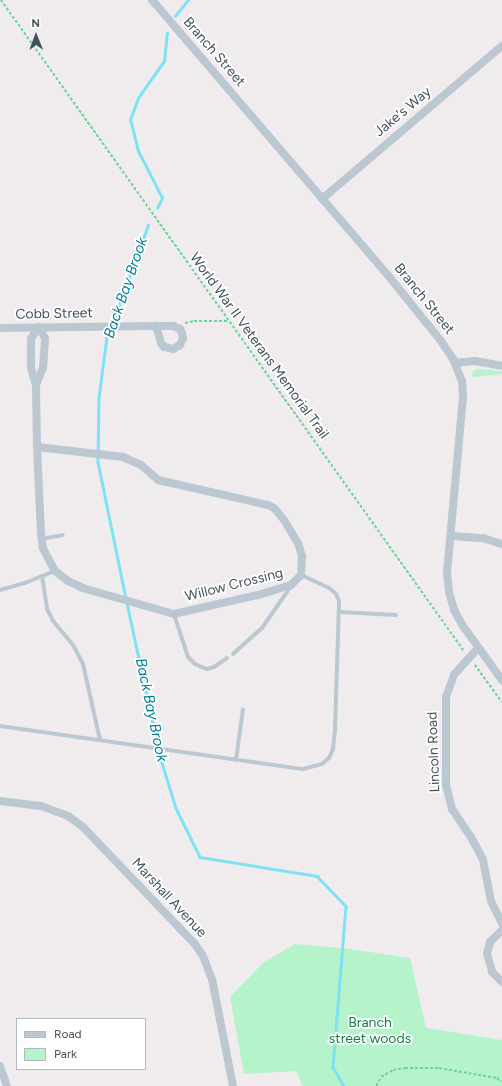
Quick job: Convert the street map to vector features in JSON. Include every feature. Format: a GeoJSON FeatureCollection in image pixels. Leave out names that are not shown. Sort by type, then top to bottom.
{"type":"FeatureCollection","features":[{"type":"Feature","properties":{"kind":"street","name":"Branch Street"},"geometry":{"type":"LineString","coordinates":[[152,0],[391,279],[446,348],[455,363],[462,381],[463,397],[447,572],[449,592],[457,616],[478,648],[502,680]]}},
{"type":"Feature","properties":{"kind":"street","name":"Jake's Way"},"geometry":{"type":"LineString","coordinates":[[322,199],[502,46]]}},
{"type":"Feature","properties":{"kind":"street"},"geometry":{"type":"LineString","coordinates":[[156,326],[161,343],[164,347],[171,349],[180,345],[183,338],[181,331],[173,326]]}},
{"type":"Feature","properties":{"kind":"street","name":"Cobb Street"},"geometry":{"type":"LineString","coordinates":[[0,328],[173,326]]}},
{"type":"Feature","properties":{"kind":"street","name":"Willow Crossing"},"geometry":{"type":"LineString","coordinates":[[36,386],[43,368],[45,338],[38,327],[31,339],[31,368],[36,386],[37,447],[43,548],[55,570],[68,581],[83,588],[174,614],[258,596],[291,586],[301,575],[302,556],[298,543],[274,508],[268,505],[158,480],[141,465],[123,456],[37,447]]}},
{"type":"Feature","properties":{"kind":"street"},"geometry":{"type":"LineString","coordinates":[[455,363],[475,361],[502,366]]}},
{"type":"Feature","properties":{"kind":"street"},"geometry":{"type":"LineString","coordinates":[[451,536],[483,538],[502,544]]}},
{"type":"Feature","properties":{"kind":"street","name":"Lincoln Road"},"geometry":{"type":"LineString","coordinates":[[478,648],[454,675],[446,698],[446,786],[452,809],[471,837],[483,860],[491,901],[502,924]]}},
{"type":"Feature","properties":{"kind":"street","name":"Marshall Avenue"},"geometry":{"type":"LineString","coordinates":[[0,801],[40,806],[68,816],[83,827],[195,944],[203,956],[212,979],[232,1086]]}},
{"type":"Feature","properties":{"kind":"street"},"geometry":{"type":"LineString","coordinates":[[502,930],[490,942],[487,954],[492,972],[502,982]]}},
{"type":"Feature","properties":{"kind":"street"},"geometry":{"type":"LineString","coordinates":[[0,1066],[7,1086]]}},
{"type":"Feature","properties":{"kind":"lane"},"geometry":{"type":"LineString","coordinates":[[42,539],[63,535]]}},
{"type":"Feature","properties":{"kind":"lane"},"geometry":{"type":"LineString","coordinates":[[0,590],[55,570]]}},
{"type":"Feature","properties":{"kind":"lane"},"geometry":{"type":"LineString","coordinates":[[0,726],[302,769],[322,764],[329,758],[333,749],[335,730],[340,612],[339,601],[336,594],[329,588],[301,575]]}},
{"type":"Feature","properties":{"kind":"lane"},"geometry":{"type":"LineString","coordinates":[[42,576],[47,609],[53,621],[73,645],[83,664],[100,740]]}},
{"type":"Feature","properties":{"kind":"lane"},"geometry":{"type":"LineString","coordinates":[[233,654],[262,628],[291,586]]}},
{"type":"Feature","properties":{"kind":"lane"},"geometry":{"type":"LineString","coordinates":[[340,612],[396,616]]}},
{"type":"Feature","properties":{"kind":"lane"},"geometry":{"type":"LineString","coordinates":[[174,614],[188,657],[195,664],[207,668],[214,667],[227,658]]}},
{"type":"Feature","properties":{"kind":"lane"},"geometry":{"type":"LineString","coordinates":[[236,760],[243,709]]}},
{"type":"Feature","properties":{"kind":"path","name":"World War II Veterans Memorial Trail"},"geometry":{"type":"LineString","coordinates":[[1,0],[469,658],[502,702]]}},
{"type":"Feature","properties":{"kind":"path"},"geometry":{"type":"LineString","coordinates":[[173,326],[194,321],[229,321]]}},
{"type":"Feature","properties":{"kind":"path"},"geometry":{"type":"LineString","coordinates":[[376,1086],[381,1077],[393,1070],[405,1068],[439,1068],[497,1078],[502,1082]]}},
{"type":"Feature","properties":{"kind":"green space"},"geometry":{"type":"Polygon","coordinates":[[[477,369],[502,371],[502,374],[472,377],[473,371],[477,369]]]}},
{"type":"Feature","properties":{"kind":"green space","name":"Branch street woods"},"geometry":{"type":"Polygon","coordinates":[[[295,944],[343,948],[410,958],[426,1028],[502,1040],[502,1086],[303,1086],[296,1071],[244,1074],[230,997],[264,962],[295,944]]]}},
{"type":"Feature","properties":{"kind":"waterway","name":"Back Bay Brook"},"geometry":{"type":"LineString","coordinates":[[175,16],[188,0]]}},
{"type":"Feature","properties":{"kind":"waterway","name":"Back Bay Brook"},"geometry":{"type":"LineString","coordinates":[[157,208],[162,198],[138,151],[130,120],[138,98],[164,61],[167,33]]}},
{"type":"Feature","properties":{"kind":"waterway","name":"Back Bay Brook"},"geometry":{"type":"LineString","coordinates":[[112,324],[148,225]]}},
{"type":"Feature","properties":{"kind":"waterway","name":"Back Bay Brook"},"geometry":{"type":"LineString","coordinates":[[110,329],[107,337],[99,398],[98,462],[126,598]]}},
{"type":"Feature","properties":{"kind":"waterway","name":"Back Bay Brook"},"geometry":{"type":"LineString","coordinates":[[127,603],[160,756],[176,808],[200,857],[317,876],[346,906],[333,1067],[344,1086]]}}]}
